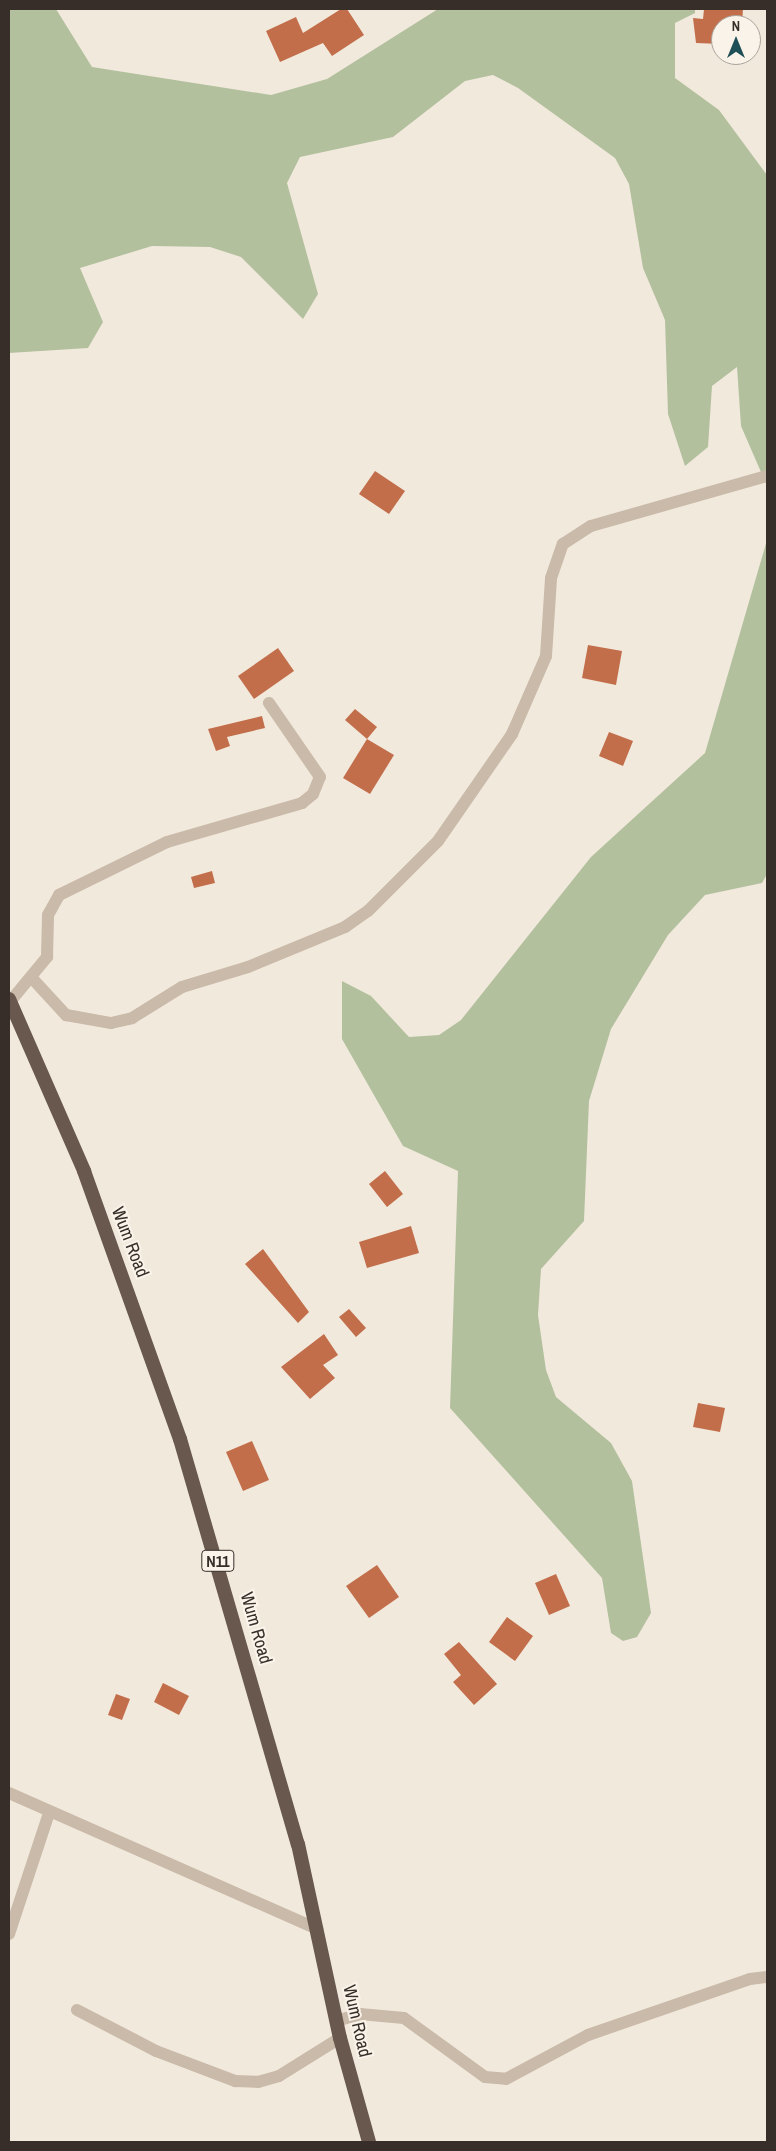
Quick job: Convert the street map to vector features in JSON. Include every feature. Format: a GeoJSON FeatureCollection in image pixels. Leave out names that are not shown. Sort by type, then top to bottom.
{"type":"FeatureCollection","features":[{"type":"Feature","properties":{"kind":"highway","name":"Wum Road"},"geometry":{"type":"LineString","coordinates":[[9,1001],[84,1171],[180,1439],[295,1834],[340,2038],[369,2142]]}},
{"type":"Feature","properties":{"kind":"street"},"geometry":{"type":"LineString","coordinates":[[31,977],[66,1015],[111,1023],[132,1018],[182,986],[248,967],[346,927],[368,911],[438,841],[512,734],[546,656],[551,578],[564,544],[591,526],[767,476]]}},
{"type":"Feature","properties":{"kind":"street"},"geometry":{"type":"LineString","coordinates":[[9,1001],[47,957],[52,904],[65,891],[167,842],[302,803],[313,794],[320,777],[269,703]]}},
{"type":"Feature","properties":{"kind":"street"},"geometry":{"type":"LineString","coordinates":[[9,1793],[317,1929]]}},
{"type":"Feature","properties":{"kind":"street"},"geometry":{"type":"LineString","coordinates":[[9,1934],[49,1812]]}},
{"type":"Feature","properties":{"kind":"street"},"geometry":{"type":"LineString","coordinates":[[336,2020],[360,2014],[404,2018],[485,2076],[506,2079],[588,2035],[750,1979],[767,1977]]}},
{"type":"Feature","properties":{"kind":"street"},"geometry":{"type":"LineString","coordinates":[[76,2010],[156,2051],[235,2081],[258,2082],[279,2076],[340,2038]]}},
{"type":"Feature","properties":{"kind":"green space"},"geometry":{"type":"Polygon","coordinates":[[[9,9],[56,9],[92,67],[271,95],[327,79],[438,9],[695,9],[695,13],[675,23],[675,78],[719,110],[767,175],[767,486],[741,426],[737,367],[712,386],[708,447],[685,466],[668,414],[665,320],[643,268],[629,184],[615,158],[518,88],[493,75],[465,81],[393,137],[300,157],[287,183],[318,294],[303,319],[241,257],[210,247],[152,246],[80,268],[103,322],[88,348],[9,353],[9,9]]]}},
{"type":"Feature","properties":{"kind":"green space"},"geometry":{"type":"Polygon","coordinates":[[[767,540],[767,874],[762,883],[705,895],[668,935],[611,1029],[589,1101],[584,1221],[541,1269],[538,1315],[546,1370],[556,1397],[611,1443],[632,1481],[651,1613],[637,1637],[623,1641],[611,1633],[602,1578],[450,1408],[458,1171],[403,1146],[342,1039],[342,981],[371,996],[409,1037],[439,1035],[461,1020],[591,857],[705,753],[767,540]]]}},
{"type":"Feature","properties":{"kind":"building"},"geometry":{"type":"Polygon","coordinates":[[[341,9],[347,9],[364,35],[332,56],[323,43],[280,62],[266,31],[296,17],[303,33],[341,9]]]}},
{"type":"Feature","properties":{"kind":"building"},"geometry":{"type":"Polygon","coordinates":[[[704,9],[743,9],[743,15],[711,15],[711,44],[696,43],[693,18],[703,19],[704,9]]]}},
{"type":"Feature","properties":{"kind":"building"},"geometry":{"type":"Polygon","coordinates":[[[375,471],[405,491],[389,514],[359,494],[375,471]]]}},
{"type":"Feature","properties":{"kind":"building"},"geometry":{"type":"Polygon","coordinates":[[[588,645],[622,651],[616,685],[582,678],[588,645]]]}},
{"type":"Feature","properties":{"kind":"building"},"geometry":{"type":"Polygon","coordinates":[[[278,648],[294,671],[254,699],[238,676],[278,648]]]}},
{"type":"Feature","properties":{"kind":"building"},"geometry":{"type":"Polygon","coordinates":[[[355,709],[377,727],[367,739],[345,720],[355,709]]]}},
{"type":"Feature","properties":{"kind":"building"},"geometry":{"type":"Polygon","coordinates":[[[262,716],[265,728],[227,737],[230,746],[216,751],[208,729],[262,716]]]}},
{"type":"Feature","properties":{"kind":"building"},"geometry":{"type":"Polygon","coordinates":[[[609,732],[633,741],[623,766],[599,756],[609,732]]]}},
{"type":"Feature","properties":{"kind":"building"},"geometry":{"type":"Polygon","coordinates":[[[367,739],[394,755],[370,794],[343,778],[367,739]]]}},
{"type":"Feature","properties":{"kind":"building"},"geometry":{"type":"Polygon","coordinates":[[[212,871],[215,883],[194,888],[191,877],[212,871]]]}},
{"type":"Feature","properties":{"kind":"building"},"geometry":{"type":"Polygon","coordinates":[[[385,1171],[403,1194],[387,1207],[369,1184],[385,1171]]]}},
{"type":"Feature","properties":{"kind":"building"},"geometry":{"type":"Polygon","coordinates":[[[411,1226],[419,1253],[367,1268],[359,1242],[411,1226]]]}},
{"type":"Feature","properties":{"kind":"building"},"geometry":{"type":"Polygon","coordinates":[[[263,1249],[309,1312],[298,1323],[245,1264],[263,1249]]]}},
{"type":"Feature","properties":{"kind":"building"},"geometry":{"type":"Polygon","coordinates":[[[349,1309],[366,1328],[356,1337],[339,1317],[349,1309]]]}},
{"type":"Feature","properties":{"kind":"building"},"geometry":{"type":"Polygon","coordinates":[[[324,1334],[338,1355],[323,1365],[335,1378],[310,1399],[281,1367],[324,1334]]]}},
{"type":"Feature","properties":{"kind":"building"},"geometry":{"type":"Polygon","coordinates":[[[698,1403],[725,1408],[720,1432],[693,1427],[698,1403]]]}},
{"type":"Feature","properties":{"kind":"building"},"geometry":{"type":"Polygon","coordinates":[[[252,1441],[269,1480],[243,1491],[226,1452],[252,1441]]]}},
{"type":"Feature","properties":{"kind":"building"},"geometry":{"type":"Polygon","coordinates":[[[377,1565],[399,1597],[369,1618],[346,1586],[377,1565]]]}},
{"type":"Feature","properties":{"kind":"building"},"geometry":{"type":"Polygon","coordinates":[[[556,1574],[570,1606],[549,1615],[535,1583],[556,1574]]]}},
{"type":"Feature","properties":{"kind":"building"},"geometry":{"type":"Polygon","coordinates":[[[507,1617],[533,1636],[515,1661],[489,1642],[507,1617]]]}},
{"type":"Feature","properties":{"kind":"building"},"geometry":{"type":"Polygon","coordinates":[[[459,1642],[497,1684],[474,1705],[453,1682],[461,1675],[444,1654],[459,1642]]]}},
{"type":"Feature","properties":{"kind":"building"},"geometry":{"type":"Polygon","coordinates":[[[163,1683],[189,1696],[179,1715],[154,1702],[163,1683]]]}},
{"type":"Feature","properties":{"kind":"building"},"geometry":{"type":"Polygon","coordinates":[[[116,1694],[130,1699],[122,1720],[108,1715],[116,1694]]]}}]}
